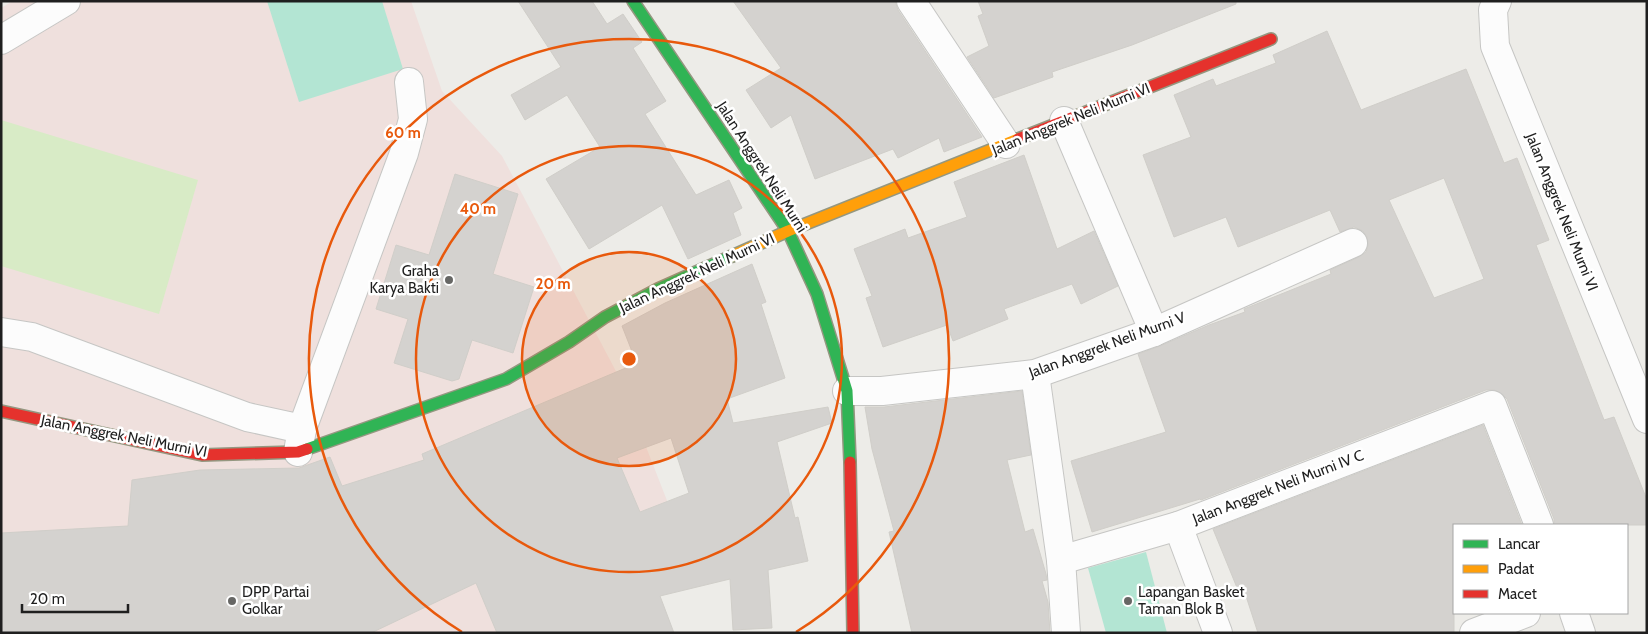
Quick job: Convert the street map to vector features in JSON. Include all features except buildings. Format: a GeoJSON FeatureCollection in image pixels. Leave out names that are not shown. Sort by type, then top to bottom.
{"type":"FeatureCollection","features":[{"type":"Feature","properties":{"kind":"street"},"geometry":{"type":"LineString","coordinates":[[1,40],[66,1]]}},
{"type":"Feature","properties":{"kind":"street","name":"Jalan Anggrek Neli Murni"},"geometry":{"type":"LineString","coordinates":[[633,1],[788,231],[817,294],[847,391],[850,446],[853,633]]}},
{"type":"Feature","properties":{"kind":"street"},"geometry":{"type":"LineString","coordinates":[[911,1],[1006,144]]}},
{"type":"Feature","properties":{"kind":"street","name":"Jalan Anggrek Neli Murni VI"},"geometry":{"type":"LineString","coordinates":[[1497,1],[1494,10],[1495,46],[1647,420]]}},
{"type":"Feature","properties":{"kind":"street","name":"Jalan Anggrek Neli Murni VI"},"geometry":{"type":"LineString","coordinates":[[1,411],[202,455],[300,441],[506,378],[569,342],[605,317],[646,294],[788,231],[1272,39]]}},
{"type":"Feature","properties":{"kind":"street"},"geometry":{"type":"LineString","coordinates":[[1,332],[32,337],[247,417],[300,441],[404,153],[413,119],[409,82]]}},
{"type":"Feature","properties":{"kind":"street"},"geometry":{"type":"LineString","coordinates":[[1064,121],[1154,332]]}},
{"type":"Feature","properties":{"kind":"street","name":"Jalan Anggrek Neli Murni V"},"geometry":{"type":"LineString","coordinates":[[847,391],[882,391],[1034,374],[1154,332],[1353,243]]}},
{"type":"Feature","properties":{"kind":"street"},"geometry":{"type":"LineString","coordinates":[[1034,374],[1061,560],[1066,633]]}},
{"type":"Feature","properties":{"kind":"street","name":"Jalan Anggrek Neli Murni IV C"},"geometry":{"type":"LineString","coordinates":[[1061,560],[1178,526],[1492,404],[1539,524]]}},
{"type":"Feature","properties":{"kind":"street"},"geometry":{"type":"LineString","coordinates":[[1178,526],[1218,633]]}},
{"type":"Feature","properties":{"kind":"street"},"geometry":{"type":"LineString","coordinates":[[1474,633],[1523,614]]}},
{"type":"Feature","properties":{"kind":"street"},"geometry":{"type":"LineString","coordinates":[[1574,614],[1581,633]]}},
{"type":"Feature","properties":{"kind":"shaded area"},"geometry":{"type":"Polygon","coordinates":[[[13,1],[411,1],[442,91],[502,156],[618,375],[691,562],[529,633],[1,633],[1,8],[13,1]]]}},
{"type":"Feature","properties":{"kind":"green space"},"geometry":{"type":"Polygon","coordinates":[[[267,1],[382,1],[403,69],[299,102],[267,1]]]}},
{"type":"Feature","properties":{"kind":"green space"},"geometry":{"type":"Polygon","coordinates":[[[1,120],[198,180],[159,314],[1,266],[1,120]]]}},
{"type":"Feature","properties":{"kind":"green space","name":"Lapangan Basket Taman Blok B"},"geometry":{"type":"Polygon","coordinates":[[[1146,552],[1167,633],[1106,633],[1088,568],[1146,552]]]}},
{"type":"Feature","properties":{"kind":"traffic: fast"},"geometry":{"type":"LineString","coordinates":[[633,1],[788,231],[817,294],[847,391],[850,462]]}},
{"type":"Feature","properties":{"kind":"traffic: fast"},"geometry":{"type":"LineString","coordinates":[[307,449],[506,379],[569,342],[605,317],[658,289],[732,256]]}},
{"type":"Feature","properties":{"kind":"traffic: slow"},"geometry":{"type":"LineString","coordinates":[[732,256],[788,231],[1018,139]]}},
{"type":"Feature","properties":{"kind":"traffic: jam"},"geometry":{"type":"LineString","coordinates":[[1018,139],[1271,39]]}},
{"type":"Feature","properties":{"kind":"traffic: jam"},"geometry":{"type":"LineString","coordinates":[[1,411],[202,455],[298,452],[307,449]]}},
{"type":"Feature","properties":{"kind":"traffic: jam"},"geometry":{"type":"LineString","coordinates":[[850,462],[853,633]]}},
{"type":"Feature","properties":{"kind":"place","name":"Graha Karya Bakti"},"geometry":{"type":"Point","coordinates":[449,280]}},
{"type":"Feature","properties":{"kind":"place","name":"DPP Partai Golkar"},"geometry":{"type":"Point","coordinates":[232,601]}},
{"type":"Feature","properties":{"kind":"place","name":"Lapangan Basket Taman Blok B"},"geometry":{"type":"Point","coordinates":[1128,601]}}]}
